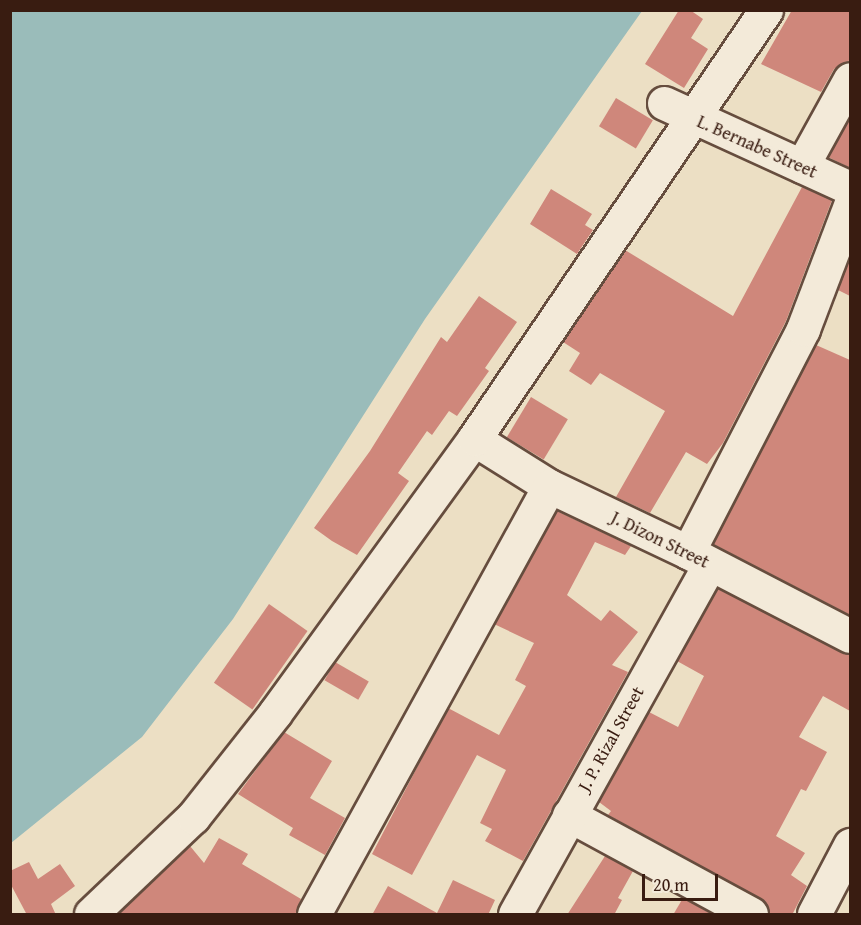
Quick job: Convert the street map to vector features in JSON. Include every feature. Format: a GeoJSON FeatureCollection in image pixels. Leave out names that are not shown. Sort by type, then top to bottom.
{"type":"FeatureCollection","features":[{"type":"Feature","properties":{"kind":"street"},"geometry":{"type":"LineString","coordinates":[[91,915],[193,817],[275,713],[474,438],[766,10]]}},
{"type":"Feature","properties":{"kind":"street"},"geometry":{"type":"LineString","coordinates":[[802,166],[850,79]]}},
{"type":"Feature","properties":{"kind":"street","name":"L. Bernabe Street"},"geometry":{"type":"LineString","coordinates":[[664,103],[692,119],[850,188]]}},
{"type":"Feature","properties":{"kind":"street","name":"J. P. Rizal Street"},"geometry":{"type":"LineString","coordinates":[[515,915],[569,815],[698,558],[802,330],[850,206]]}},
{"type":"Feature","properties":{"kind":"street","name":"J. Dizon Street"},"geometry":{"type":"LineString","coordinates":[[474,438],[549,486],[698,558],[850,636]]}},
{"type":"Feature","properties":{"kind":"street"},"geometry":{"type":"LineString","coordinates":[[314,915],[549,486]]}},
{"type":"Feature","properties":{"kind":"street"},"geometry":{"type":"LineString","coordinates":[[569,815],[751,915]]}},
{"type":"Feature","properties":{"kind":"street"},"geometry":{"type":"LineString","coordinates":[[814,915],[850,845]]}},
{"type":"Feature","properties":{"kind":"water"},"geometry":{"type":"Polygon","coordinates":[[[11,10],[642,11],[425,319],[233,619],[142,737],[11,843],[11,10]]]}},
{"type":"Feature","properties":{"kind":"building"},"geometry":{"type":"Polygon","coordinates":[[[679,10],[690,10],[703,19],[691,38],[708,49],[684,88],[645,64],[679,10]]]}},
{"type":"Feature","properties":{"kind":"building"},"geometry":{"type":"Polygon","coordinates":[[[792,10],[850,10],[850,60],[834,69],[821,92],[761,64],[792,10]]]}},
{"type":"Feature","properties":{"kind":"building"},"geometry":{"type":"Polygon","coordinates":[[[616,98],[653,120],[636,148],[599,126],[616,98]]]}},
{"type":"Feature","properties":{"kind":"building"},"geometry":{"type":"Polygon","coordinates":[[[850,117],[850,168],[828,157],[850,117]]]}},
{"type":"Feature","properties":{"kind":"building"},"geometry":{"type":"Polygon","coordinates":[[[802,187],[832,200],[786,321],[723,443],[707,464],[686,452],[650,513],[616,497],[665,411],[600,373],[591,385],[569,371],[580,353],[563,342],[625,250],[733,316],[802,187]]]}},
{"type":"Feature","properties":{"kind":"building"},"geometry":{"type":"Polygon","coordinates":[[[551,189],[592,214],[585,225],[593,230],[577,254],[530,224],[551,189]]]}},
{"type":"Feature","properties":{"kind":"building"},"geometry":{"type":"Polygon","coordinates":[[[850,257],[850,296],[838,290],[850,257]]]}},
{"type":"Feature","properties":{"kind":"building"},"geometry":{"type":"Polygon","coordinates":[[[479,296],[517,322],[485,368],[489,371],[457,416],[449,411],[432,435],[427,431],[398,473],[409,481],[357,555],[314,528],[370,451],[441,337],[447,342],[479,296]]]}},
{"type":"Feature","properties":{"kind":"building"},"geometry":{"type":"Polygon","coordinates":[[[816,345],[850,360],[850,615],[713,544],[816,345]]]}},
{"type":"Feature","properties":{"kind":"building"},"geometry":{"type":"Polygon","coordinates":[[[531,397],[568,419],[544,459],[507,437],[531,397]]]}},
{"type":"Feature","properties":{"kind":"building"},"geometry":{"type":"Polygon","coordinates":[[[557,511],[631,546],[625,555],[595,542],[567,595],[601,621],[610,610],[638,632],[612,665],[628,672],[523,861],[485,841],[492,829],[480,823],[506,770],[477,755],[412,875],[372,854],[448,708],[499,735],[526,686],[515,680],[534,643],[494,624],[557,511]]]}},
{"type":"Feature","properties":{"kind":"building"},"geometry":{"type":"Polygon","coordinates":[[[717,588],[850,655],[850,711],[823,696],[799,737],[827,752],[806,791],[801,789],[776,836],[805,853],[791,875],[807,886],[792,915],[770,915],[760,898],[608,815],[611,811],[599,802],[649,712],[678,727],[704,676],[677,661],[717,588]]]}},
{"type":"Feature","properties":{"kind":"building"},"geometry":{"type":"Polygon","coordinates":[[[269,604],[308,631],[252,710],[214,683],[269,604]]]}},
{"type":"Feature","properties":{"kind":"building"},"geometry":{"type":"Polygon","coordinates":[[[335,662],[369,682],[358,700],[324,680],[335,662]]]}},
{"type":"Feature","properties":{"kind":"building"},"geometry":{"type":"Polygon","coordinates":[[[284,732],[332,761],[310,798],[345,818],[325,855],[289,835],[293,828],[238,794],[284,732]]]}},
{"type":"Feature","properties":{"kind":"building"},"geometry":{"type":"Polygon","coordinates":[[[219,838],[248,854],[242,864],[301,899],[295,915],[118,915],[190,846],[204,863],[219,838]]]}},
{"type":"Feature","properties":{"kind":"building"},"geometry":{"type":"Polygon","coordinates":[[[605,856],[633,871],[618,898],[622,900],[614,915],[567,915],[605,856]]]}},
{"type":"Feature","properties":{"kind":"building"},"geometry":{"type":"Polygon","coordinates":[[[29,862],[38,879],[60,864],[75,886],[51,904],[56,915],[27,915],[10,883],[10,871],[29,862]]]}},
{"type":"Feature","properties":{"kind":"building"},"geometry":{"type":"Polygon","coordinates":[[[453,880],[495,900],[488,915],[372,915],[388,886],[437,913],[453,880]]]}},
{"type":"Feature","properties":{"kind":"building"},"geometry":{"type":"Polygon","coordinates":[[[683,898],[713,915],[673,915],[683,898]]]}}]}
